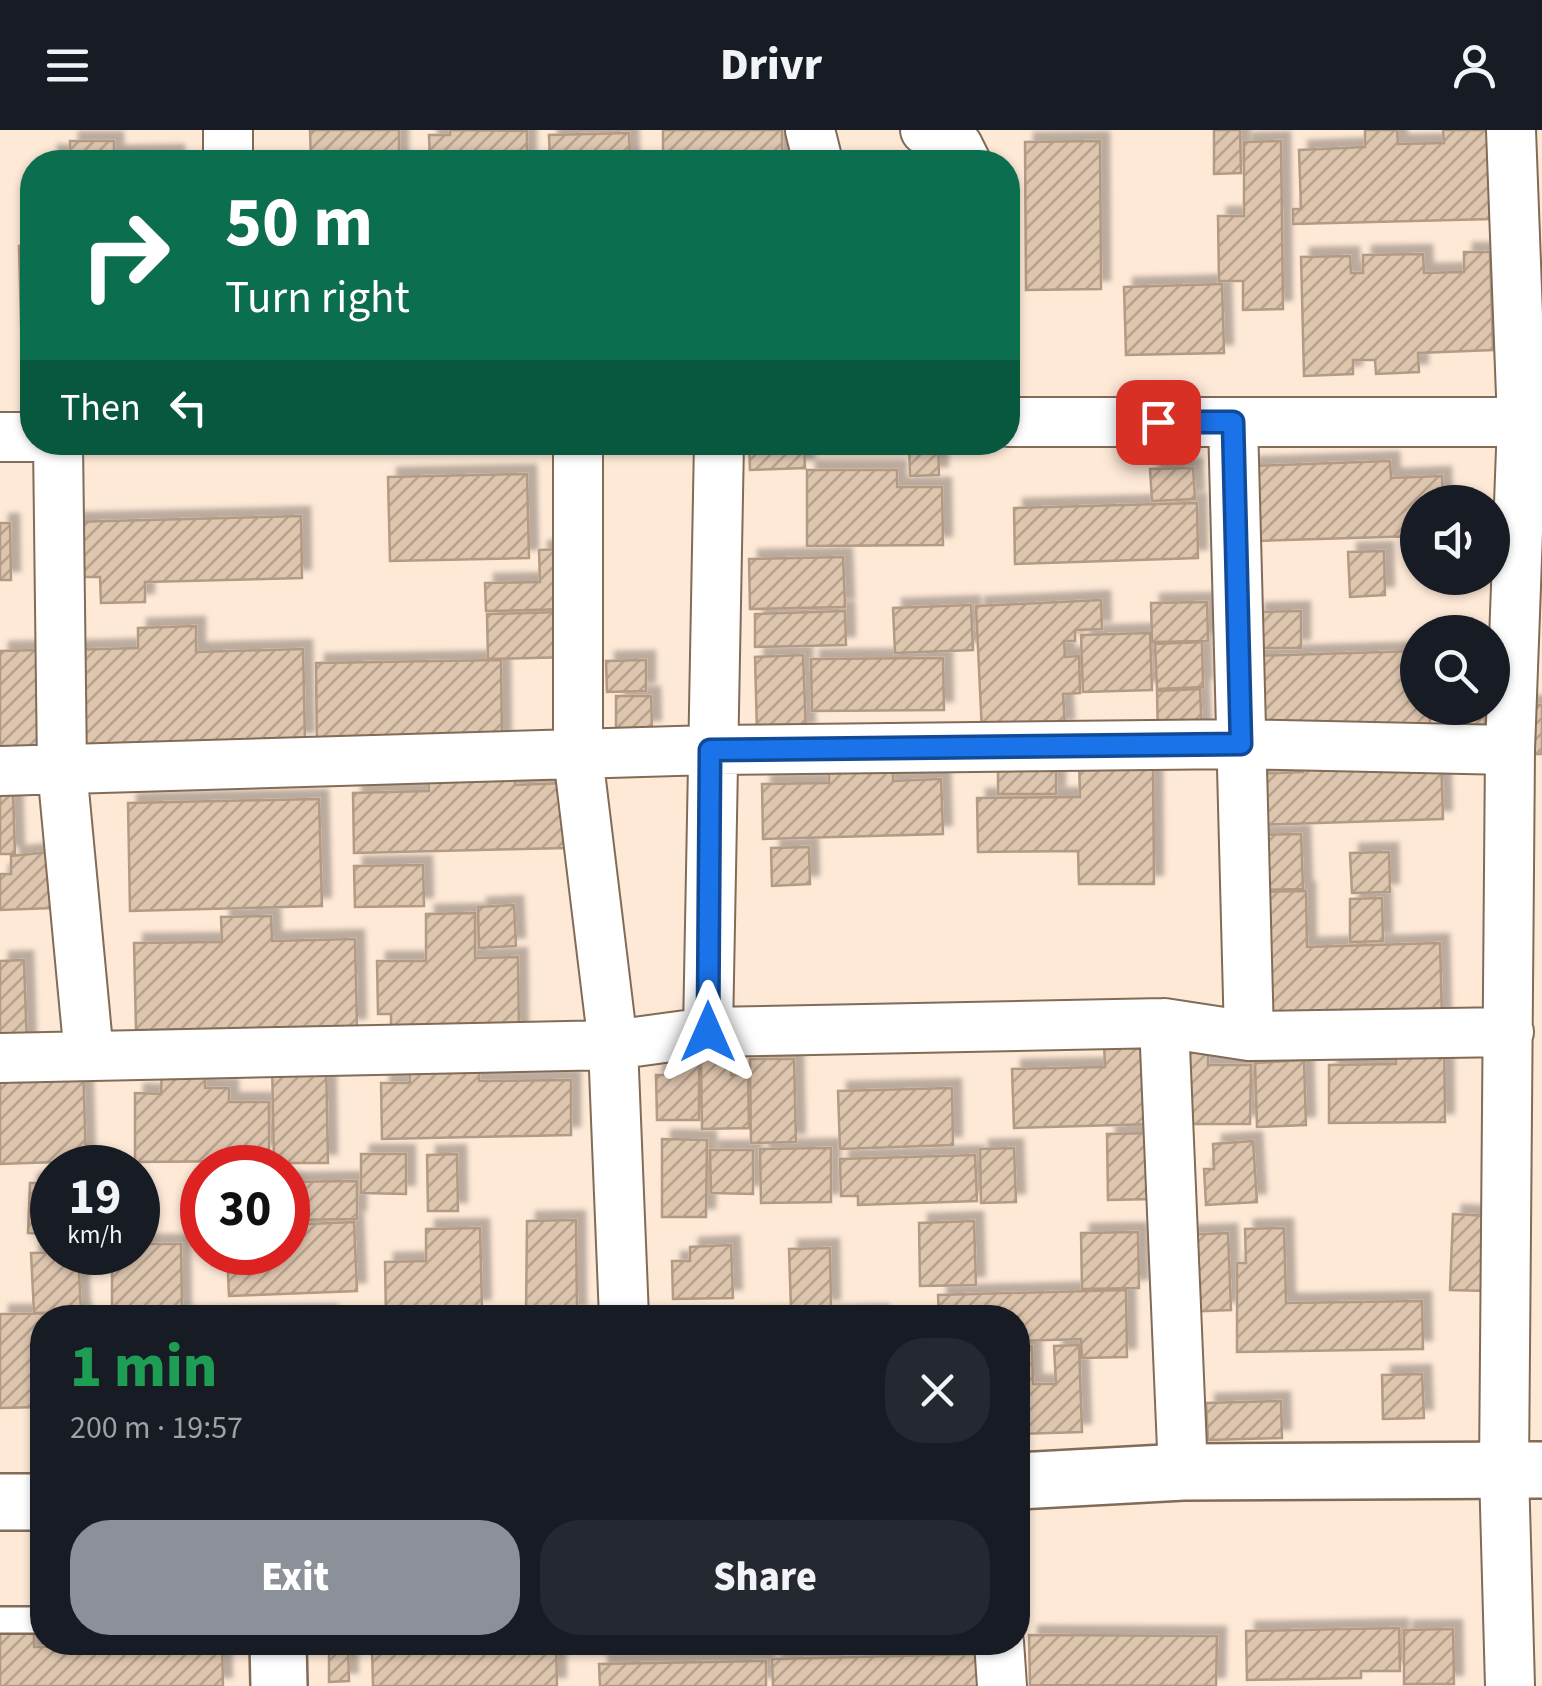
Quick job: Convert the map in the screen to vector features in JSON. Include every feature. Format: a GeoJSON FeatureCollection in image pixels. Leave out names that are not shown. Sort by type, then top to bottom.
{"type":"FeatureCollection","features":[{"type":"Feature","properties":{"kind":"street"},"geometry":{"type":"LineString","coordinates":[[925,130],[960,150]]}},
{"type":"Feature","properties":{"kind":"street"},"geometry":{"type":"LineString","coordinates":[[1510,1686],[1523,1470],[1525,1161],[1509,1032],[1510,750],[1532,423],[1512,130]]}},
{"type":"Feature","properties":{"kind":"street"},"geometry":{"type":"LineString","coordinates":[[1020,422],[1532,423]]}},
{"type":"Feature","properties":{"kind":"street"},"geometry":{"type":"LineString","coordinates":[[1233,422],[1249,1036]]}},
{"type":"Feature","properties":{"kind":"street"},"geometry":{"type":"LineString","coordinates":[[58,455],[62,769],[89,1056]]}},
{"type":"Feature","properties":{"kind":"street"},"geometry":{"type":"LineString","coordinates":[[578,455],[578,756],[613,1045],[623,1305]]}},
{"type":"Feature","properties":{"kind":"street"},"geometry":{"type":"LineString","coordinates":[[708,1032],[718,455]]}},
{"type":"Feature","properties":{"kind":"street"},"geometry":{"type":"LineString","coordinates":[[0,772],[710,750],[1241,744],[1510,750]]}},
{"type":"Feature","properties":{"kind":"street"},"geometry":{"type":"LineString","coordinates":[[0,1058],[613,1045],[708,1032],[1164,1023],[1249,1036],[1509,1032]]}},
{"type":"Feature","properties":{"kind":"street"},"geometry":{"type":"LineString","coordinates":[[1164,1023],[1183,1472]]}},
{"type":"Feature","properties":{"kind":"street"},"geometry":{"type":"LineString","coordinates":[[1030,1480],[1183,1472],[1523,1470]]}},
{"type":"Feature","properties":{"kind":"street"},"geometry":{"type":"LineString","coordinates":[[0,1502],[30,1502]]}},
{"type":"Feature","properties":{"kind":"street"},"geometry":{"type":"LineString","coordinates":[[278,1655],[279,1686]]}},
{"type":"Feature","properties":{"kind":"street"},"geometry":{"type":"LineString","coordinates":[[1000,1655],[1002,1686]]}},
{"type":"Feature","properties":{"kind":"lane"},"geometry":{"type":"LineString","coordinates":[[0,1620],[30,1620]]}},
{"type":"Feature","properties":{"kind":"building"},"geometry":{"type":"Polygon","coordinates":[[[310,130],[399,130],[399,150],[311,150],[310,130]]]}},
{"type":"Feature","properties":{"kind":"building"},"geometry":{"type":"Polygon","coordinates":[[[450,130],[527,131],[527,150],[430,150],[429,135],[450,135],[450,130]]]}},
{"type":"Feature","properties":{"kind":"building"},"geometry":{"type":"Polygon","coordinates":[[[663,130],[782,130],[782,150],[663,150],[663,130]]]}},
{"type":"Feature","properties":{"kind":"building"},"geometry":{"type":"Polygon","coordinates":[[[1214,130],[1240,130],[1241,173],[1214,174],[1214,130]]]}},
{"type":"Feature","properties":{"kind":"building"},"geometry":{"type":"Polygon","coordinates":[[[1365,130],[1397,130],[1398,144],[1444,143],[1443,130],[1490,130],[1492,219],[1293,224],[1293,209],[1301,209],[1299,150],[1365,147],[1365,130]]]}},
{"type":"Feature","properties":{"kind":"building"},"geometry":{"type":"Polygon","coordinates":[[[629,133],[630,150],[550,150],[549,135],[629,133]]]}},
{"type":"Feature","properties":{"kind":"building"},"geometry":{"type":"Polygon","coordinates":[[[70,141],[114,141],[114,150],[70,150],[70,141]]]}},
{"type":"Feature","properties":{"kind":"building"},"geometry":{"type":"Polygon","coordinates":[[[1100,141],[1101,289],[1026,290],[1025,142],[1100,141]]]}},
{"type":"Feature","properties":{"kind":"building"},"geometry":{"type":"Polygon","coordinates":[[[1281,141],[1283,309],[1243,310],[1243,281],[1219,281],[1218,216],[1244,216],[1244,142],[1281,141]]]}},
{"type":"Feature","properties":{"kind":"building"},"geometry":{"type":"Polygon","coordinates":[[[1464,252],[1490,252],[1493,350],[1418,353],[1419,372],[1376,374],[1375,360],[1353,360],[1353,374],[1304,376],[1301,257],[1350,256],[1351,273],[1363,273],[1363,255],[1423,254],[1424,273],[1464,272],[1464,252]]]}},
{"type":"Feature","properties":{"kind":"building"},"geometry":{"type":"Polygon","coordinates":[[[1222,284],[1224,353],[1126,355],[1124,287],[1222,284]]]}},
{"type":"Feature","properties":{"kind":"building"},"geometry":{"type":"Polygon","coordinates":[[[749,455],[804,455],[805,468],[750,470],[749,455]]]}},
{"type":"Feature","properties":{"kind":"building"},"geometry":{"type":"Polygon","coordinates":[[[909,455],[938,455],[939,475],[910,476],[909,455]]]}},
{"type":"Feature","properties":{"kind":"building"},"geometry":{"type":"Polygon","coordinates":[[[1390,461],[1391,478],[1442,476],[1442,485],[1400,485],[1400,537],[1252,541],[1250,466],[1390,461]]]}},
{"type":"Feature","properties":{"kind":"building"},"geometry":{"type":"Polygon","coordinates":[[[1193,468],[1195,499],[1152,501],[1150,469],[1193,468]]]}},
{"type":"Feature","properties":{"kind":"building"},"geometry":{"type":"Polygon","coordinates":[[[807,470],[897,470],[897,487],[942,487],[943,545],[807,546],[807,470]]]}},
{"type":"Feature","properties":{"kind":"building"},"geometry":{"type":"Polygon","coordinates":[[[527,474],[529,558],[390,561],[388,477],[527,474]]]}},
{"type":"Feature","properties":{"kind":"building"},"geometry":{"type":"Polygon","coordinates":[[[1197,503],[1198,558],[1015,564],[1014,508],[1197,503]]]}},
{"type":"Feature","properties":{"kind":"building"},"geometry":{"type":"Polygon","coordinates":[[[301,516],[302,578],[145,582],[145,602],[101,603],[100,577],[71,577],[70,522],[301,516]]]}},
{"type":"Feature","properties":{"kind":"building"},"geometry":{"type":"Polygon","coordinates":[[[0,523],[10,523],[11,580],[0,580],[0,523]]]}},
{"type":"Feature","properties":{"kind":"building"},"geometry":{"type":"Polygon","coordinates":[[[568,549],[569,609],[486,611],[485,583],[540,582],[539,550],[568,549]]]}},
{"type":"Feature","properties":{"kind":"building"},"geometry":{"type":"Polygon","coordinates":[[[1384,551],[1385,595],[1350,597],[1348,552],[1384,551]]]}},
{"type":"Feature","properties":{"kind":"building"},"geometry":{"type":"Polygon","coordinates":[[[843,557],[845,607],[750,609],[749,559],[843,557]]]}},
{"type":"Feature","properties":{"kind":"building"},"geometry":{"type":"Polygon","coordinates":[[[1101,600],[1102,629],[1075,630],[1075,641],[1064,641],[1065,657],[1079,656],[1080,693],[1063,694],[1065,728],[982,732],[976,606],[1101,600]]]}},
{"type":"Feature","properties":{"kind":"building"},"geometry":{"type":"Polygon","coordinates":[[[1207,602],[1208,641],[1152,642],[1151,603],[1207,602]]]}},
{"type":"Feature","properties":{"kind":"building"},"geometry":{"type":"Polygon","coordinates":[[[971,605],[973,650],[895,653],[893,608],[971,605]]]}},
{"type":"Feature","properties":{"kind":"building"},"geometry":{"type":"Polygon","coordinates":[[[845,611],[846,645],[755,647],[755,614],[845,611]]]}},
{"type":"Feature","properties":{"kind":"building"},"geometry":{"type":"Polygon","coordinates":[[[1301,611],[1301,648],[1256,648],[1256,612],[1301,611]]]}},
{"type":"Feature","properties":{"kind":"building"},"geometry":{"type":"Polygon","coordinates":[[[564,612],[573,657],[488,659],[487,614],[564,612]]]}},
{"type":"Feature","properties":{"kind":"building"},"geometry":{"type":"Polygon","coordinates":[[[196,626],[196,652],[303,649],[305,741],[70,747],[67,650],[138,648],[138,628],[196,626]]]}},
{"type":"Feature","properties":{"kind":"building"},"geometry":{"type":"Polygon","coordinates":[[[1150,633],[1152,690],[1083,692],[1081,635],[1150,633]]]}},
{"type":"Feature","properties":{"kind":"building"},"geometry":{"type":"Polygon","coordinates":[[[1202,642],[1203,687],[1157,689],[1155,644],[1202,642]]]}},
{"type":"Feature","properties":{"kind":"building"},"geometry":{"type":"Polygon","coordinates":[[[41,650],[43,759],[0,760],[0,651],[41,650]]]}},
{"type":"Feature","properties":{"kind":"building"},"geometry":{"type":"Polygon","coordinates":[[[1400,652],[1400,725],[1253,728],[1251,656],[1400,652]]]}},
{"type":"Feature","properties":{"kind":"building"},"geometry":{"type":"Polygon","coordinates":[[[803,655],[806,732],[757,733],[755,657],[803,655]]]}},
{"type":"Feature","properties":{"kind":"building"},"geometry":{"type":"Polygon","coordinates":[[[943,658],[944,710],[812,711],[811,659],[943,658]]]}},
{"type":"Feature","properties":{"kind":"building"},"geometry":{"type":"Polygon","coordinates":[[[501,660],[502,749],[317,751],[316,663],[501,660]]]}},
{"type":"Feature","properties":{"kind":"building"},"geometry":{"type":"Polygon","coordinates":[[[646,660],[646,691],[607,692],[606,661],[646,660]]]}},
{"type":"Feature","properties":{"kind":"building"},"geometry":{"type":"Polygon","coordinates":[[[1200,689],[1202,738],[1158,739],[1157,691],[1200,689]]]}},
{"type":"Feature","properties":{"kind":"building"},"geometry":{"type":"Polygon","coordinates":[[[616,696],[651,696],[652,729],[616,730],[616,696]]]}},
{"type":"Feature","properties":{"kind":"building"},"geometry":{"type":"Polygon","coordinates":[[[1527,705],[1542,705],[1542,754],[1528,754],[1527,705]]]}},
{"type":"Feature","properties":{"kind":"building"},"geometry":{"type":"Polygon","coordinates":[[[1443,725],[1485,725],[1486,739],[1443,741],[1443,725]]]}},
{"type":"Feature","properties":{"kind":"building"},"geometry":{"type":"Polygon","coordinates":[[[1441,753],[1443,819],[1255,825],[1253,774],[1303,772],[1302,756],[1441,753]]]}},
{"type":"Feature","properties":{"kind":"building"},"geometry":{"type":"Polygon","coordinates":[[[893,758],[893,781],[941,779],[943,834],[763,839],[762,784],[829,783],[829,760],[893,758]]]}},
{"type":"Feature","properties":{"kind":"building"},"geometry":{"type":"Polygon","coordinates":[[[1079,758],[1153,758],[1154,884],[1079,884],[1078,851],[978,852],[977,798],[1080,797],[1079,758]]]}},
{"type":"Feature","properties":{"kind":"building"},"geometry":{"type":"Polygon","coordinates":[[[1056,761],[1056,794],[998,794],[998,762],[1056,761]]]}},
{"type":"Feature","properties":{"kind":"building"},"geometry":{"type":"Polygon","coordinates":[[[515,768],[515,785],[565,783],[566,848],[354,853],[353,793],[429,791],[428,770],[515,768]]]}},
{"type":"Feature","properties":{"kind":"building"},"geometry":{"type":"Polygon","coordinates":[[[0,794],[13,794],[15,854],[0,854],[0,794]]]}},
{"type":"Feature","properties":{"kind":"building"},"geometry":{"type":"Polygon","coordinates":[[[319,799],[322,906],[130,911],[128,803],[319,799]]]}},
{"type":"Feature","properties":{"kind":"building"},"geometry":{"type":"Polygon","coordinates":[[[1301,834],[1303,889],[1253,890],[1252,835],[1301,834]]]}},
{"type":"Feature","properties":{"kind":"building"},"geometry":{"type":"Polygon","coordinates":[[[809,847],[810,884],[772,886],[771,848],[809,847]]]}},
{"type":"Feature","properties":{"kind":"building"},"geometry":{"type":"Polygon","coordinates":[[[50,852],[52,908],[0,910],[0,874],[11,874],[11,856],[50,852]]]}},
{"type":"Feature","properties":{"kind":"building"},"geometry":{"type":"Polygon","coordinates":[[[1389,852],[1390,892],[1352,893],[1350,853],[1389,852]]]}},
{"type":"Feature","properties":{"kind":"building"},"geometry":{"type":"Polygon","coordinates":[[[423,865],[424,906],[355,907],[354,866],[423,865]]]}},
{"type":"Feature","properties":{"kind":"building"},"geometry":{"type":"Polygon","coordinates":[[[1306,891],[1307,947],[1440,943],[1442,1018],[1257,1023],[1253,892],[1306,891]]]}},
{"type":"Feature","properties":{"kind":"building"},"geometry":{"type":"Polygon","coordinates":[[[1382,898],[1383,941],[1350,942],[1350,899],[1382,898]]]}},
{"type":"Feature","properties":{"kind":"building"},"geometry":{"type":"Polygon","coordinates":[[[514,905],[516,946],[479,948],[478,907],[514,905]]]}},
{"type":"Feature","properties":{"kind":"building"},"geometry":{"type":"Polygon","coordinates":[[[475,913],[475,958],[518,957],[519,1038],[391,1040],[391,1014],[378,1014],[377,961],[426,961],[426,914],[475,913]]]}},
{"type":"Feature","properties":{"kind":"building"},"geometry":{"type":"Polygon","coordinates":[[[271,916],[272,941],[355,939],[357,1027],[136,1030],[134,943],[222,942],[221,917],[271,916]]]}},
{"type":"Feature","properties":{"kind":"building"},"geometry":{"type":"Polygon","coordinates":[[[24,960],[27,1048],[0,1049],[0,961],[24,960]]]}},
{"type":"Feature","properties":{"kind":"building"},"geometry":{"type":"Polygon","coordinates":[[[1444,1034],[1445,1122],[1329,1123],[1329,1065],[1396,1064],[1395,1035],[1444,1034]]]}},
{"type":"Feature","properties":{"kind":"building"},"geometry":{"type":"Polygon","coordinates":[[[1151,1043],[1153,1124],[1014,1128],[1012,1069],[1105,1067],[1104,1044],[1151,1043]]]}},
{"type":"Feature","properties":{"kind":"building"},"geometry":{"type":"Polygon","coordinates":[[[1176,1049],[1208,1050],[1208,1065],[1251,1065],[1250,1124],[1176,1124],[1176,1049]]]}},
{"type":"Feature","properties":{"kind":"building"},"geometry":{"type":"Polygon","coordinates":[[[676,1055],[699,1055],[699,1120],[657,1120],[656,1075],[677,1075],[676,1055]]]}},
{"type":"Feature","properties":{"kind":"building"},"geometry":{"type":"Polygon","coordinates":[[[731,1055],[731,1075],[748,1075],[749,1128],[702,1129],[701,1056],[731,1055]]]}},
{"type":"Feature","properties":{"kind":"building"},"geometry":{"type":"Polygon","coordinates":[[[479,1058],[479,1081],[571,1080],[571,1135],[382,1139],[381,1083],[410,1083],[409,1059],[479,1058]]]}},
{"type":"Feature","properties":{"kind":"building"},"geometry":{"type":"Polygon","coordinates":[[[750,1059],[794,1059],[796,1142],[751,1143],[750,1059]]]}},
{"type":"Feature","properties":{"kind":"building"},"geometry":{"type":"Polygon","coordinates":[[[326,1060],[328,1163],[310,1163],[310,1145],[274,1145],[272,1061],[326,1060]]]}},
{"type":"Feature","properties":{"kind":"building"},"geometry":{"type":"Polygon","coordinates":[[[1304,1060],[1306,1125],[1257,1127],[1255,1063],[1304,1060]]]}},
{"type":"Feature","properties":{"kind":"building"},"geometry":{"type":"Polygon","coordinates":[[[162,1064],[205,1064],[205,1088],[229,1088],[229,1102],[269,1102],[269,1145],[180,1145],[180,1162],[160,1162],[160,1145],[135,1145],[135,1093],[161,1094],[162,1064]]]}},
{"type":"Feature","properties":{"kind":"building"},"geometry":{"type":"Polygon","coordinates":[[[83,1065],[86,1145],[30,1145],[30,1163],[0,1164],[0,1067],[83,1065]]]}},
{"type":"Feature","properties":{"kind":"building"},"geometry":{"type":"Polygon","coordinates":[[[952,1088],[953,1145],[840,1149],[838,1091],[952,1088]]]}},
{"type":"Feature","properties":{"kind":"building"},"geometry":{"type":"Polygon","coordinates":[[[1153,1133],[1154,1199],[1108,1200],[1107,1134],[1153,1133]]]}},
{"type":"Feature","properties":{"kind":"building"},"geometry":{"type":"Polygon","coordinates":[[[662,1139],[707,1140],[706,1217],[662,1217],[662,1139]]]}},
{"type":"Feature","properties":{"kind":"building"},"geometry":{"type":"Polygon","coordinates":[[[1253,1141],[1257,1202],[1206,1205],[1204,1169],[1214,1169],[1213,1144],[1253,1141]]]}},
{"type":"Feature","properties":{"kind":"building"},"geometry":{"type":"Polygon","coordinates":[[[831,1148],[831,1202],[761,1203],[760,1149],[831,1148]]]}},
{"type":"Feature","properties":{"kind":"building"},"geometry":{"type":"Polygon","coordinates":[[[1014,1148],[1016,1202],[981,1203],[980,1149],[1014,1148]]]}},
{"type":"Feature","properties":{"kind":"building"},"geometry":{"type":"Polygon","coordinates":[[[710,1150],[753,1150],[753,1194],[711,1193],[710,1150]]]}},
{"type":"Feature","properties":{"kind":"building"},"geometry":{"type":"Polygon","coordinates":[[[361,1154],[406,1154],[406,1194],[361,1193],[361,1154]]]}},
{"type":"Feature","properties":{"kind":"building"},"geometry":{"type":"Polygon","coordinates":[[[457,1154],[458,1211],[428,1211],[427,1155],[457,1154]]]}},
{"type":"Feature","properties":{"kind":"building"},"geometry":{"type":"Polygon","coordinates":[[[975,1155],[977,1201],[858,1205],[858,1196],[841,1196],[840,1159],[975,1155]]]}},
{"type":"Feature","properties":{"kind":"building"},"geometry":{"type":"Polygon","coordinates":[[[357,1181],[357,1219],[310,1220],[310,1182],[357,1181]]]}},
{"type":"Feature","properties":{"kind":"building"},"geometry":{"type":"Polygon","coordinates":[[[1453,1214],[1489,1216],[1487,1291],[1450,1290],[1453,1214]]]}},
{"type":"Feature","properties":{"kind":"building"},"geometry":{"type":"Polygon","coordinates":[[[576,1220],[577,1305],[526,1305],[527,1221],[576,1220]]]}},
{"type":"Feature","properties":{"kind":"building"},"geometry":{"type":"Polygon","coordinates":[[[974,1221],[976,1285],[920,1286],[919,1223],[974,1221]]]}},
{"type":"Feature","properties":{"kind":"building"},"geometry":{"type":"Polygon","coordinates":[[[354,1222],[357,1291],[229,1296],[228,1275],[310,1275],[310,1224],[354,1222]]]}},
{"type":"Feature","properties":{"kind":"building"},"geometry":{"type":"Polygon","coordinates":[[[480,1228],[482,1305],[386,1305],[385,1262],[426,1261],[426,1229],[480,1228]]]}},
{"type":"Feature","properties":{"kind":"building"},"geometry":{"type":"Polygon","coordinates":[[[1284,1228],[1286,1303],[1422,1301],[1423,1349],[1237,1352],[1237,1263],[1246,1263],[1245,1229],[1284,1228]]]}},
{"type":"Feature","properties":{"kind":"building"},"geometry":{"type":"Polygon","coordinates":[[[1138,1232],[1139,1288],[1082,1289],[1081,1233],[1138,1232]]]}},
{"type":"Feature","properties":{"kind":"building"},"geometry":{"type":"Polygon","coordinates":[[[1228,1233],[1231,1310],[1182,1312],[1179,1235],[1228,1233]]]}},
{"type":"Feature","properties":{"kind":"building"},"geometry":{"type":"Polygon","coordinates":[[[160,1244],[180,1244],[182,1305],[112,1305],[112,1275],[160,1275],[160,1244]]]}},
{"type":"Feature","properties":{"kind":"building"},"geometry":{"type":"Polygon","coordinates":[[[731,1245],[733,1298],[673,1299],[672,1261],[690,1261],[690,1247],[731,1245]]]}},
{"type":"Feature","properties":{"kind":"building"},"geometry":{"type":"Polygon","coordinates":[[[830,1248],[831,1305],[791,1305],[789,1249],[830,1248]]]}},
{"type":"Feature","properties":{"kind":"building"},"geometry":{"type":"Polygon","coordinates":[[[32,1275],[79,1275],[81,1305],[34,1305],[32,1275]]]}},
{"type":"Feature","properties":{"kind":"building"},"geometry":{"type":"Polygon","coordinates":[[[1126,1290],[1127,1357],[1082,1358],[1081,1339],[1030,1341],[1030,1305],[938,1305],[938,1295],[1126,1290]]]}},
{"type":"Feature","properties":{"kind":"building"},"geometry":{"type":"Polygon","coordinates":[[[0,1314],[30,1314],[30,1407],[0,1408],[0,1314]]]}},
{"type":"Feature","properties":{"kind":"building"},"geometry":{"type":"Polygon","coordinates":[[[1079,1345],[1082,1432],[1030,1434],[1030,1346],[1033,1384],[1056,1384],[1054,1346],[1079,1345]]]}},
{"type":"Feature","properties":{"kind":"building"},"geometry":{"type":"Polygon","coordinates":[[[1422,1374],[1424,1418],[1383,1419],[1382,1375],[1422,1374]]]}},
{"type":"Feature","properties":{"kind":"building"},"geometry":{"type":"Polygon","coordinates":[[[1281,1401],[1282,1438],[1208,1440],[1206,1403],[1281,1401]]]}},
{"type":"Feature","properties":{"kind":"building"},"geometry":{"type":"Polygon","coordinates":[[[30,1628],[30,1655],[222,1655],[223,1686],[0,1686],[0,1629],[30,1628]]]}},
{"type":"Feature","properties":{"kind":"building"},"geometry":{"type":"Polygon","coordinates":[[[1399,1628],[1400,1671],[1361,1671],[1361,1678],[1247,1680],[1246,1631],[1399,1628]]]}},
{"type":"Feature","properties":{"kind":"building"},"geometry":{"type":"Polygon","coordinates":[[[1453,1629],[1454,1684],[1404,1684],[1404,1630],[1453,1629]]]}},
{"type":"Feature","properties":{"kind":"building"},"geometry":{"type":"Polygon","coordinates":[[[1030,1635],[1217,1636],[1216,1686],[1030,1685],[1030,1635]]]}},
{"type":"Feature","properties":{"kind":"building"},"geometry":{"type":"Polygon","coordinates":[[[329,1655],[348,1655],[349,1681],[329,1682],[329,1655]]]}},
{"type":"Feature","properties":{"kind":"building"},"geometry":{"type":"Polygon","coordinates":[[[372,1655],[556,1655],[557,1686],[373,1686],[372,1655]]]}},
{"type":"Feature","properties":{"kind":"building"},"geometry":{"type":"Polygon","coordinates":[[[979,1655],[979,1686],[773,1686],[772,1659],[979,1655]]]}},
{"type":"Feature","properties":{"kind":"building"},"geometry":{"type":"Polygon","coordinates":[[[766,1661],[766,1686],[600,1686],[599,1664],[766,1661]]]}},
{"type":"Feature","properties":{"kind":"route"},"geometry":{"type":"LineString","coordinates":[[708,1032],[710,750],[1241,744],[1233,422],[1158,422]]}}]}
